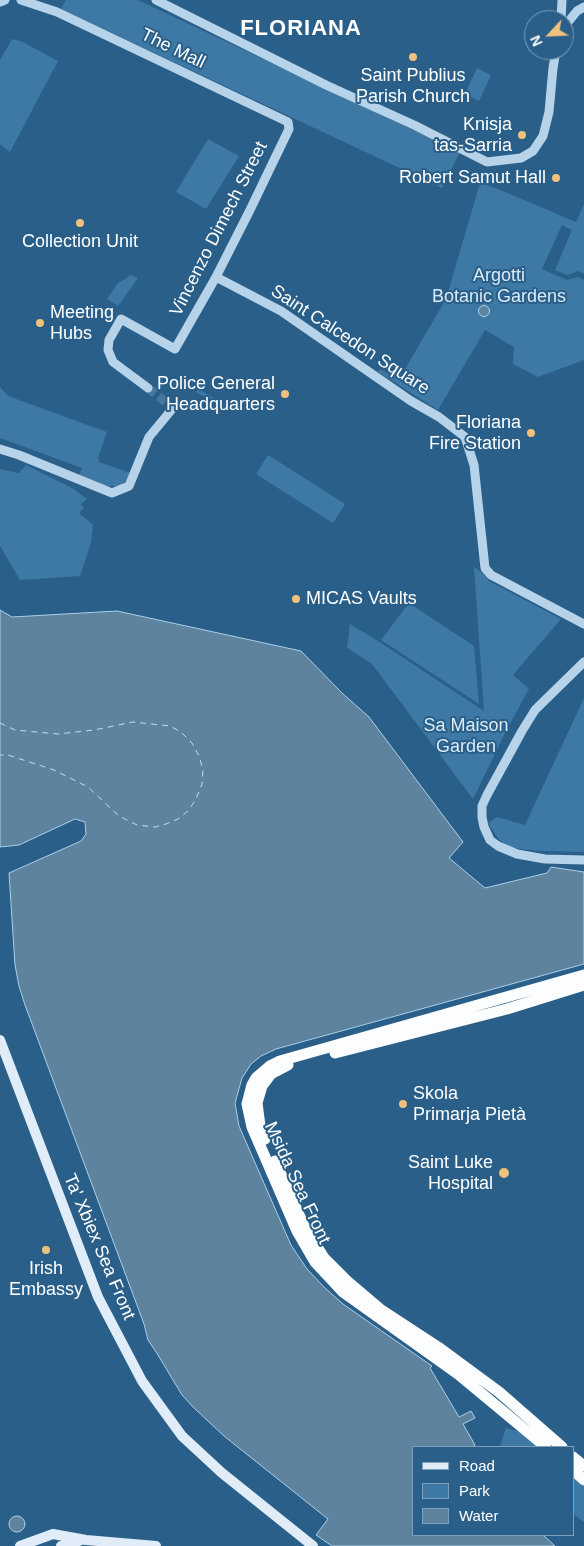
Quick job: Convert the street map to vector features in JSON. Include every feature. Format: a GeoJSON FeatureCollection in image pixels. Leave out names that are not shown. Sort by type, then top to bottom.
{"type":"FeatureCollection","features":[{"type":"Feature","properties":{"kind":"highway","name":"Msida Sea Front"},"geometry":{"type":"LineString","coordinates":[[545,1446],[458,1374],[343,1292],[315,1262],[297,1231],[252,1127],[247,1104],[256,1078],[270,1066],[280,1061],[584,975]]}},
{"type":"Feature","properties":{"kind":"highway","name":"Msida Sea Front"},"geometry":{"type":"LineString","coordinates":[[561,1446],[499,1392],[438,1347],[380,1309],[347,1281],[324,1258],[304,1226],[260,1126],[257,1103],[262,1086],[271,1074],[287,1065],[507,1009],[584,985]]}},
{"type":"Feature","properties":{"kind":"highway"},"geometry":{"type":"LineString","coordinates":[[574,1458],[584,1466]]}},
{"type":"Feature","properties":{"kind":"highway"},"geometry":{"type":"LineString","coordinates":[[574,1471],[584,1480]]}},
{"type":"Feature","properties":{"kind":"main road","name":"Ta' Xbiex Sea Front"},"geometry":{"type":"LineString","coordinates":[[0,1040],[98,1297],[142,1381],[182,1436],[222,1473],[311,1545]]}},
{"type":"Feature","properties":{"kind":"main road"},"geometry":{"type":"LineString","coordinates":[[20,1546],[53,1534],[86,1540],[156,1546]]}},
{"type":"Feature","properties":{"kind":"main road"},"geometry":{"type":"LineString","coordinates":[[61,1546],[86,1540]]}},
{"type":"Feature","properties":{"kind":"street"},"geometry":{"type":"LineString","coordinates":[[0,2],[5,0]]}},
{"type":"Feature","properties":{"kind":"street","name":"The Mall"},"geometry":{"type":"LineString","coordinates":[[21,0],[39,3],[288,122]]}},
{"type":"Feature","properties":{"kind":"street"},"geometry":{"type":"LineString","coordinates":[[156,0],[326,85],[405,120],[487,162],[521,158],[534,151],[543,136],[549,112],[554,60]]}},
{"type":"Feature","properties":{"kind":"street"},"geometry":{"type":"LineString","coordinates":[[574,15],[584,7]]}},
{"type":"Feature","properties":{"kind":"street","name":"Vincenzo Dimech Street"},"geometry":{"type":"LineString","coordinates":[[148,388],[113,362],[108,350],[109,340],[121,319],[175,349],[216,277],[289,129],[288,122]]}},
{"type":"Feature","properties":{"kind":"street","name":"Saint Calcedon Square"},"geometry":{"type":"LineString","coordinates":[[216,277],[281,311],[465,437],[474,464],[485,568],[491,575],[584,624]]}},
{"type":"Feature","properties":{"kind":"street"},"geometry":{"type":"LineString","coordinates":[[0,449],[112,493],[129,486],[149,437],[173,408]]}},
{"type":"Feature","properties":{"kind":"street"},"geometry":{"type":"LineString","coordinates":[[584,662],[535,710],[487,795],[482,806],[482,817],[490,840],[498,846],[517,854],[545,859],[584,860]]}},
{"type":"Feature","properties":{"kind":"green space"},"geometry":{"type":"Polygon","coordinates":[[[66,0],[138,0],[460,152],[442,188],[61,9],[66,0]]]}},
{"type":"Feature","properties":{"kind":"green space"},"geometry":{"type":"Polygon","coordinates":[[[12,39],[21,41],[58,61],[10,152],[0,144],[0,60],[12,39]]]}},
{"type":"Feature","properties":{"kind":"green space"},"geometry":{"type":"Polygon","coordinates":[[[477,68],[491,75],[479,101],[465,94],[477,68]]]}},
{"type":"Feature","properties":{"kind":"green space"},"geometry":{"type":"Polygon","coordinates":[[[208,139],[239,156],[206,209],[176,192],[208,139]]]}},
{"type":"Feature","properties":{"kind":"green space","name":"Argotti Botanic Gardens"},"geometry":{"type":"Polygon","coordinates":[[[480,183],[576,222],[584,204],[584,274],[578,271],[567,275],[555,270],[572,230],[562,225],[542,269],[567,280],[578,277],[584,280],[584,360],[538,377],[513,364],[514,347],[485,330],[438,410],[378,372],[380,369],[395,377],[401,376],[446,299],[480,183]]]}},
{"type":"Feature","properties":{"kind":"green space"},"geometry":{"type":"Polygon","coordinates":[[[131,275],[138,278],[118,306],[107,299],[118,283],[131,275]]]}},
{"type":"Feature","properties":{"kind":"green space"},"geometry":{"type":"Polygon","coordinates":[[[0,387],[8,396],[107,432],[98,458],[99,462],[131,473],[126,481],[118,486],[105,486],[79,475],[82,468],[0,438],[0,387]]]}},
{"type":"Feature","properties":{"kind":"green space"},"geometry":{"type":"Polygon","coordinates":[[[198,389],[230,407],[228,410],[196,392],[198,389]]]}},
{"type":"Feature","properties":{"kind":"green space"},"geometry":{"type":"Polygon","coordinates":[[[268,455],[345,504],[333,523],[256,474],[268,455]]]}},
{"type":"Feature","properties":{"kind":"green space"},"geometry":{"type":"Polygon","coordinates":[[[26,465],[72,488],[87,499],[81,504],[84,508],[79,513],[93,525],[91,542],[80,576],[20,580],[0,546],[0,469],[19,473],[26,465]]]}},
{"type":"Feature","properties":{"kind":"green space","name":"Sa Maison Garden"},"geometry":{"type":"Polygon","coordinates":[[[474,567],[483,573],[489,581],[561,619],[513,675],[529,689],[473,799],[372,664],[347,648],[350,624],[484,711],[474,567]]]}},
{"type":"Feature","properties":{"kind":"green space"},"geometry":{"type":"Polygon","coordinates":[[[409,603],[474,646],[479,704],[381,640],[409,603]]]}},
{"type":"Feature","properties":{"kind":"green space"},"geometry":{"type":"Polygon","coordinates":[[[584,698],[584,852],[511,848],[499,840],[488,823],[497,817],[525,825],[584,698]]]}},
{"type":"Feature","properties":{"kind":"green space"},"geometry":{"type":"Polygon","coordinates":[[[506,1428],[531,1435],[544,1446],[500,1446],[506,1428]]]}},
{"type":"Feature","properties":{"kind":"green space"},"geometry":{"type":"Polygon","coordinates":[[[574,1473],[584,1482],[584,1522],[574,1515],[574,1473]]]}},
{"type":"Feature","properties":{"kind":"water"},"geometry":{"type":"Polygon","coordinates":[[[484,305],[490,311],[484,317],[478,311],[484,305]]]}},
{"type":"Feature","properties":{"kind":"water"},"geometry":{"type":"Polygon","coordinates":[[[0,610],[12,617],[117,611],[301,651],[342,693],[369,717],[463,842],[449,858],[485,888],[547,873],[551,867],[584,872],[584,964],[276,1049],[261,1056],[251,1064],[242,1078],[235,1103],[239,1126],[291,1245],[307,1269],[343,1304],[432,1366],[430,1368],[459,1417],[471,1411],[475,1418],[463,1424],[475,1445],[474,1446],[412,1446],[412,1536],[544,1536],[555,1546],[332,1546],[316,1535],[328,1519],[224,1436],[182,1395],[148,1340],[144,1324],[25,1005],[15,965],[9,873],[81,841],[86,834],[85,822],[75,819],[19,845],[0,847],[0,610]]]}},
{"type":"Feature","properties":{"kind":"water"},"geometry":{"type":"Polygon","coordinates":[[[17,1516],[23,1518],[25,1524],[23,1530],[17,1532],[11,1530],[9,1524],[11,1518],[17,1516]]]}},
{"type":"Feature","properties":{"kind":"ferry route"},"geometry":{"type":"LineString","coordinates":[[0,723],[15,730],[58,734],[94,730],[133,722],[170,726],[181,732],[192,743],[199,756],[203,770],[202,784],[196,799],[188,811],[178,819],[155,827],[137,825],[119,816],[88,787],[54,770],[8,755],[0,755]]}},
{"type":"Feature","properties":{"kind":"tunnel"},"geometry":{"type":"LineString","coordinates":[[148,388],[173,408]]}},
{"type":"Feature","properties":{"kind":"place","name":"Saint Publius Parish Church"},"geometry":{"type":"Point","coordinates":[413,57]}},
{"type":"Feature","properties":{"kind":"place","name":"Knisja tas-Sarria"},"geometry":{"type":"Point","coordinates":[522,135]}},
{"type":"Feature","properties":{"kind":"place","name":"Robert Samut Hall"},"geometry":{"type":"Point","coordinates":[556,178]}},
{"type":"Feature","properties":{"kind":"place","name":"Collection Unit"},"geometry":{"type":"Point","coordinates":[80,223]}},
{"type":"Feature","properties":{"kind":"place","name":"Meeting Hubs"},"geometry":{"type":"Point","coordinates":[40,323]}},
{"type":"Feature","properties":{"kind":"place","name":"Police General Headquarters"},"geometry":{"type":"Point","coordinates":[285,394]}},
{"type":"Feature","properties":{"kind":"place","name":"Floriana Fire Station"},"geometry":{"type":"Point","coordinates":[531,433]}},
{"type":"Feature","properties":{"kind":"place","name":"MICAS Vaults"},"geometry":{"type":"Point","coordinates":[296,599]}},
{"type":"Feature","properties":{"kind":"place","name":"Skola Primarja Pietà"},"geometry":{"type":"Point","coordinates":[403,1104]}},
{"type":"Feature","properties":{"kind":"place","name":"Saint Luke Hospital"},"geometry":{"type":"Point","coordinates":[504,1173]}},
{"type":"Feature","properties":{"kind":"place","name":"Irish Embassy"},"geometry":{"type":"Point","coordinates":[46,1250]}},
{"type":"Feature","properties":{"kind":"district","name":"FLORIANA"},"geometry":{"type":"Point","coordinates":[301,29]}}]}
